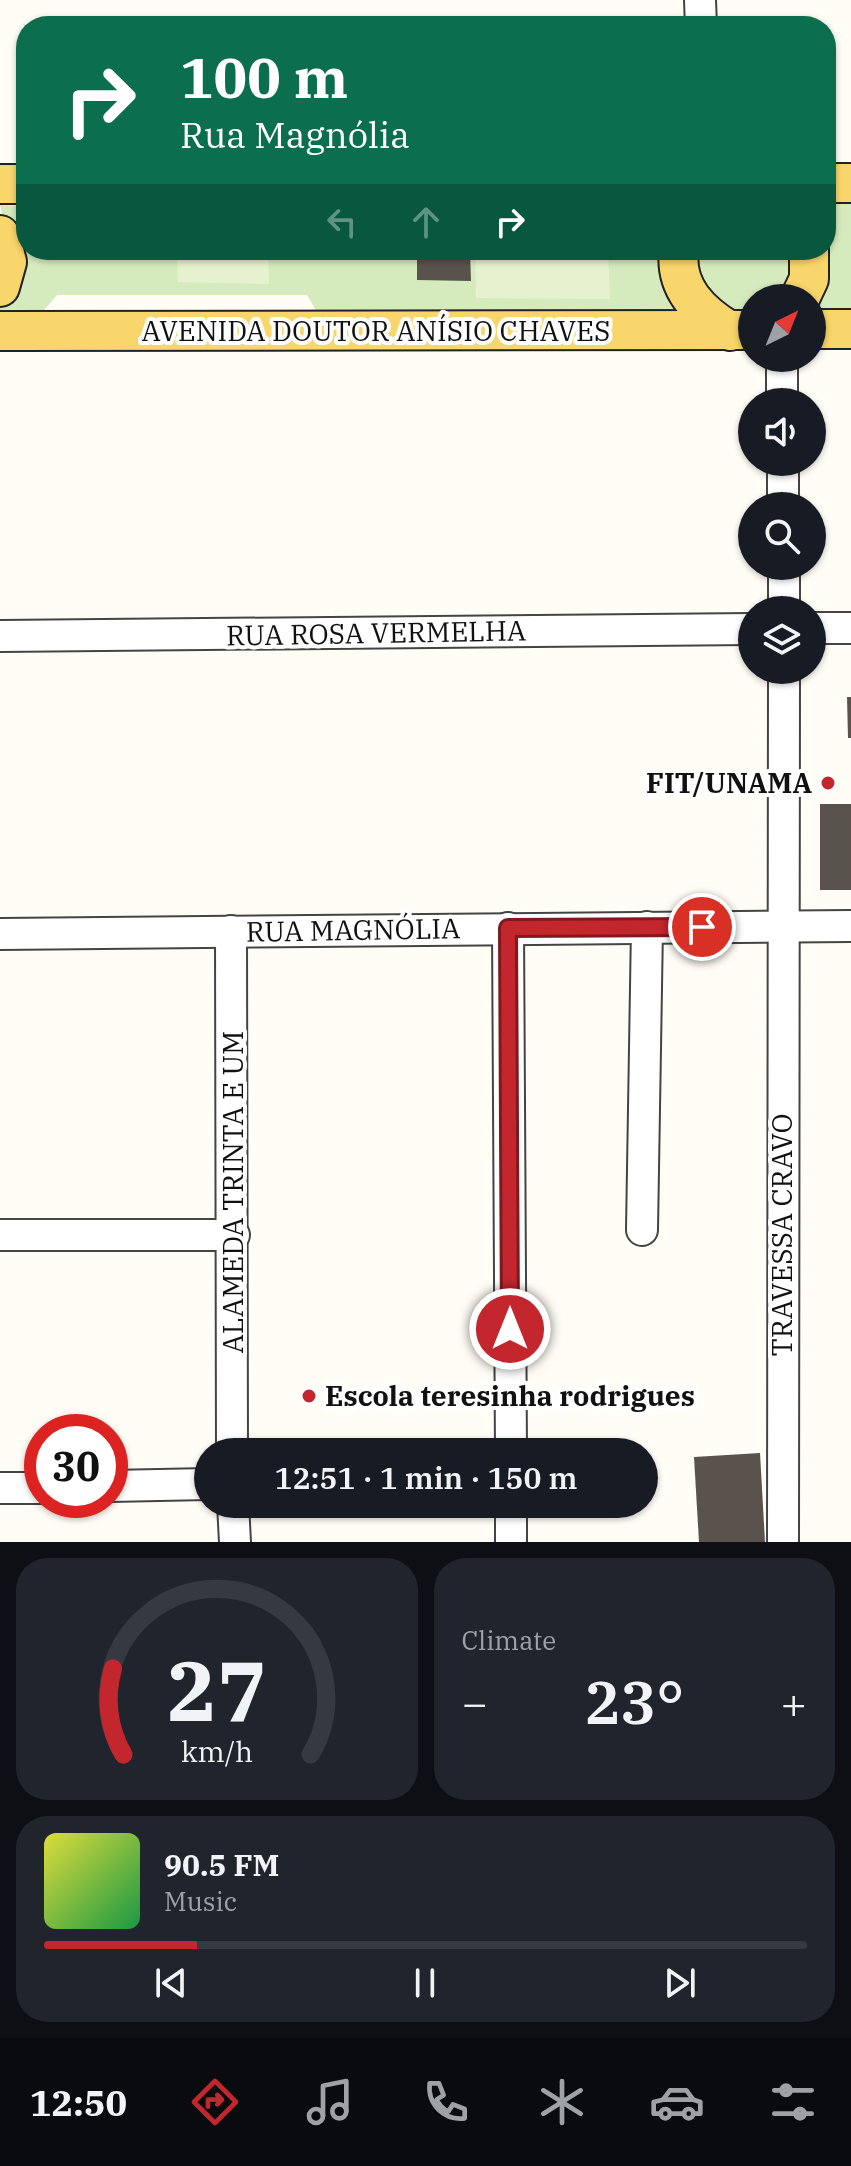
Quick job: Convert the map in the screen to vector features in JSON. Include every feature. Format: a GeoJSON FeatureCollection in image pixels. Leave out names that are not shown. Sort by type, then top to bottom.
{"type":"FeatureCollection","features":[{"type":"Feature","properties":{"kind":"main road"},"geometry":{"type":"LineString","coordinates":[[0,235],[7,262],[0,287]]}},
{"type":"Feature","properties":{"kind":"main road"},"geometry":{"type":"LineString","coordinates":[[679,260],[679,272],[687,292],[705,316],[738,330]]}},
{"type":"Feature","properties":{"kind":"main road"},"geometry":{"type":"LineString","coordinates":[[807,284],[809,260]]}},
{"type":"Feature","properties":{"kind":"main road"},"geometry":{"type":"LineString","coordinates":[[826,329],[851,329]]}},
{"type":"Feature","properties":{"kind":"main road","name":"AVENIDA DOUTOR ANÍSIO CHAVES"},"geometry":{"type":"LineString","coordinates":[[0,331],[738,331]]}},
{"type":"Feature","properties":{"kind":"street"},"geometry":{"type":"LineString","coordinates":[[826,628],[851,628]]}},
{"type":"Feature","properties":{"kind":"street","name":"RUA ROSA VERMELHA"},"geometry":{"type":"LineString","coordinates":[[0,636],[738,629]]}},
{"type":"Feature","properties":{"kind":"street","name":"TRAVESSA CRAVO"},"geometry":{"type":"LineString","coordinates":[[783,1542],[784,684]]}},
{"type":"Feature","properties":{"kind":"street","name":"RUA MAGNÓLIA"},"geometry":{"type":"LineString","coordinates":[[0,934],[851,926]]}},
{"type":"Feature","properties":{"kind":"street"},"geometry":{"type":"LineString","coordinates":[[642,1230],[647,927]]}},
{"type":"Feature","properties":{"kind":"street"},"geometry":{"type":"LineString","coordinates":[[508,928],[511,1438]]}},
{"type":"Feature","properties":{"kind":"street","name":"ALAMEDA TRINTA E UM"},"geometry":{"type":"LineString","coordinates":[[231,931],[232,1438]]}},
{"type":"Feature","properties":{"kind":"street"},"geometry":{"type":"LineString","coordinates":[[0,1235],[234,1235]]}},
{"type":"Feature","properties":{"kind":"street"},"geometry":{"type":"LineString","coordinates":[[128,1486],[194,1484]]}},
{"type":"Feature","properties":{"kind":"street"},"geometry":{"type":"LineString","coordinates":[[0,1488],[24,1488]]}},
{"type":"Feature","properties":{"kind":"street"},"geometry":{"type":"LineString","coordinates":[[234,1518],[235,1542]]}},
{"type":"Feature","properties":{"kind":"street"},"geometry":{"type":"LineString","coordinates":[[511,1518],[511,1542]]}},
{"type":"Feature","properties":{"kind":"green space"},"geometry":{"type":"Polygon","coordinates":[[[851,198],[851,315],[826,316],[826,284],[819,284],[824,260],[836,260],[836,199],[851,198]]]}},
{"type":"Feature","properties":{"kind":"green space"},"geometry":{"type":"Polygon","coordinates":[[[0,205],[16,206],[16,260],[670,260],[692,316],[318,314],[307,295],[57,295],[39,316],[0,315],[0,307],[17,290],[0,205]]]}},
{"type":"Feature","properties":{"kind":"green space"},"geometry":{"type":"Polygon","coordinates":[[[177,260],[268,260],[269,284],[178,282],[177,260]]]}},
{"type":"Feature","properties":{"kind":"green space"},"geometry":{"type":"Polygon","coordinates":[[[475,260],[608,260],[610,299],[476,298],[475,260]]]}},
{"type":"Feature","properties":{"kind":"green space"},"geometry":{"type":"Polygon","coordinates":[[[690,260],[798,260],[791,284],[738,284],[738,314],[715,310],[690,260]]]}},
{"type":"Feature","properties":{"kind":"building"},"geometry":{"type":"Polygon","coordinates":[[[417,260],[470,260],[471,281],[417,280],[417,260]]]}},
{"type":"Feature","properties":{"kind":"building"},"geometry":{"type":"Polygon","coordinates":[[[847,697],[851,697],[851,738],[848,738],[847,697]]]}},
{"type":"Feature","properties":{"kind":"building"},"geometry":{"type":"Polygon","coordinates":[[[820,804],[851,804],[851,890],[820,890],[820,804]]]}},
{"type":"Feature","properties":{"kind":"building"},"geometry":{"type":"Polygon","coordinates":[[[760,1453],[765,1542],[699,1542],[694,1457],[760,1453]]]}},
{"type":"Feature","properties":{"kind":"place","name":"FIT/UNAMA"},"geometry":{"type":"Point","coordinates":[828,783]}},
{"type":"Feature","properties":{"kind":"place","name":"Escola teresinha rodrigues"},"geometry":{"type":"Point","coordinates":[309,1396]}},
{"type":"Feature","properties":{"kind":"route"},"geometry":{"type":"LineString","coordinates":[[510,1329],[508,928],[702,927]]}}]}
